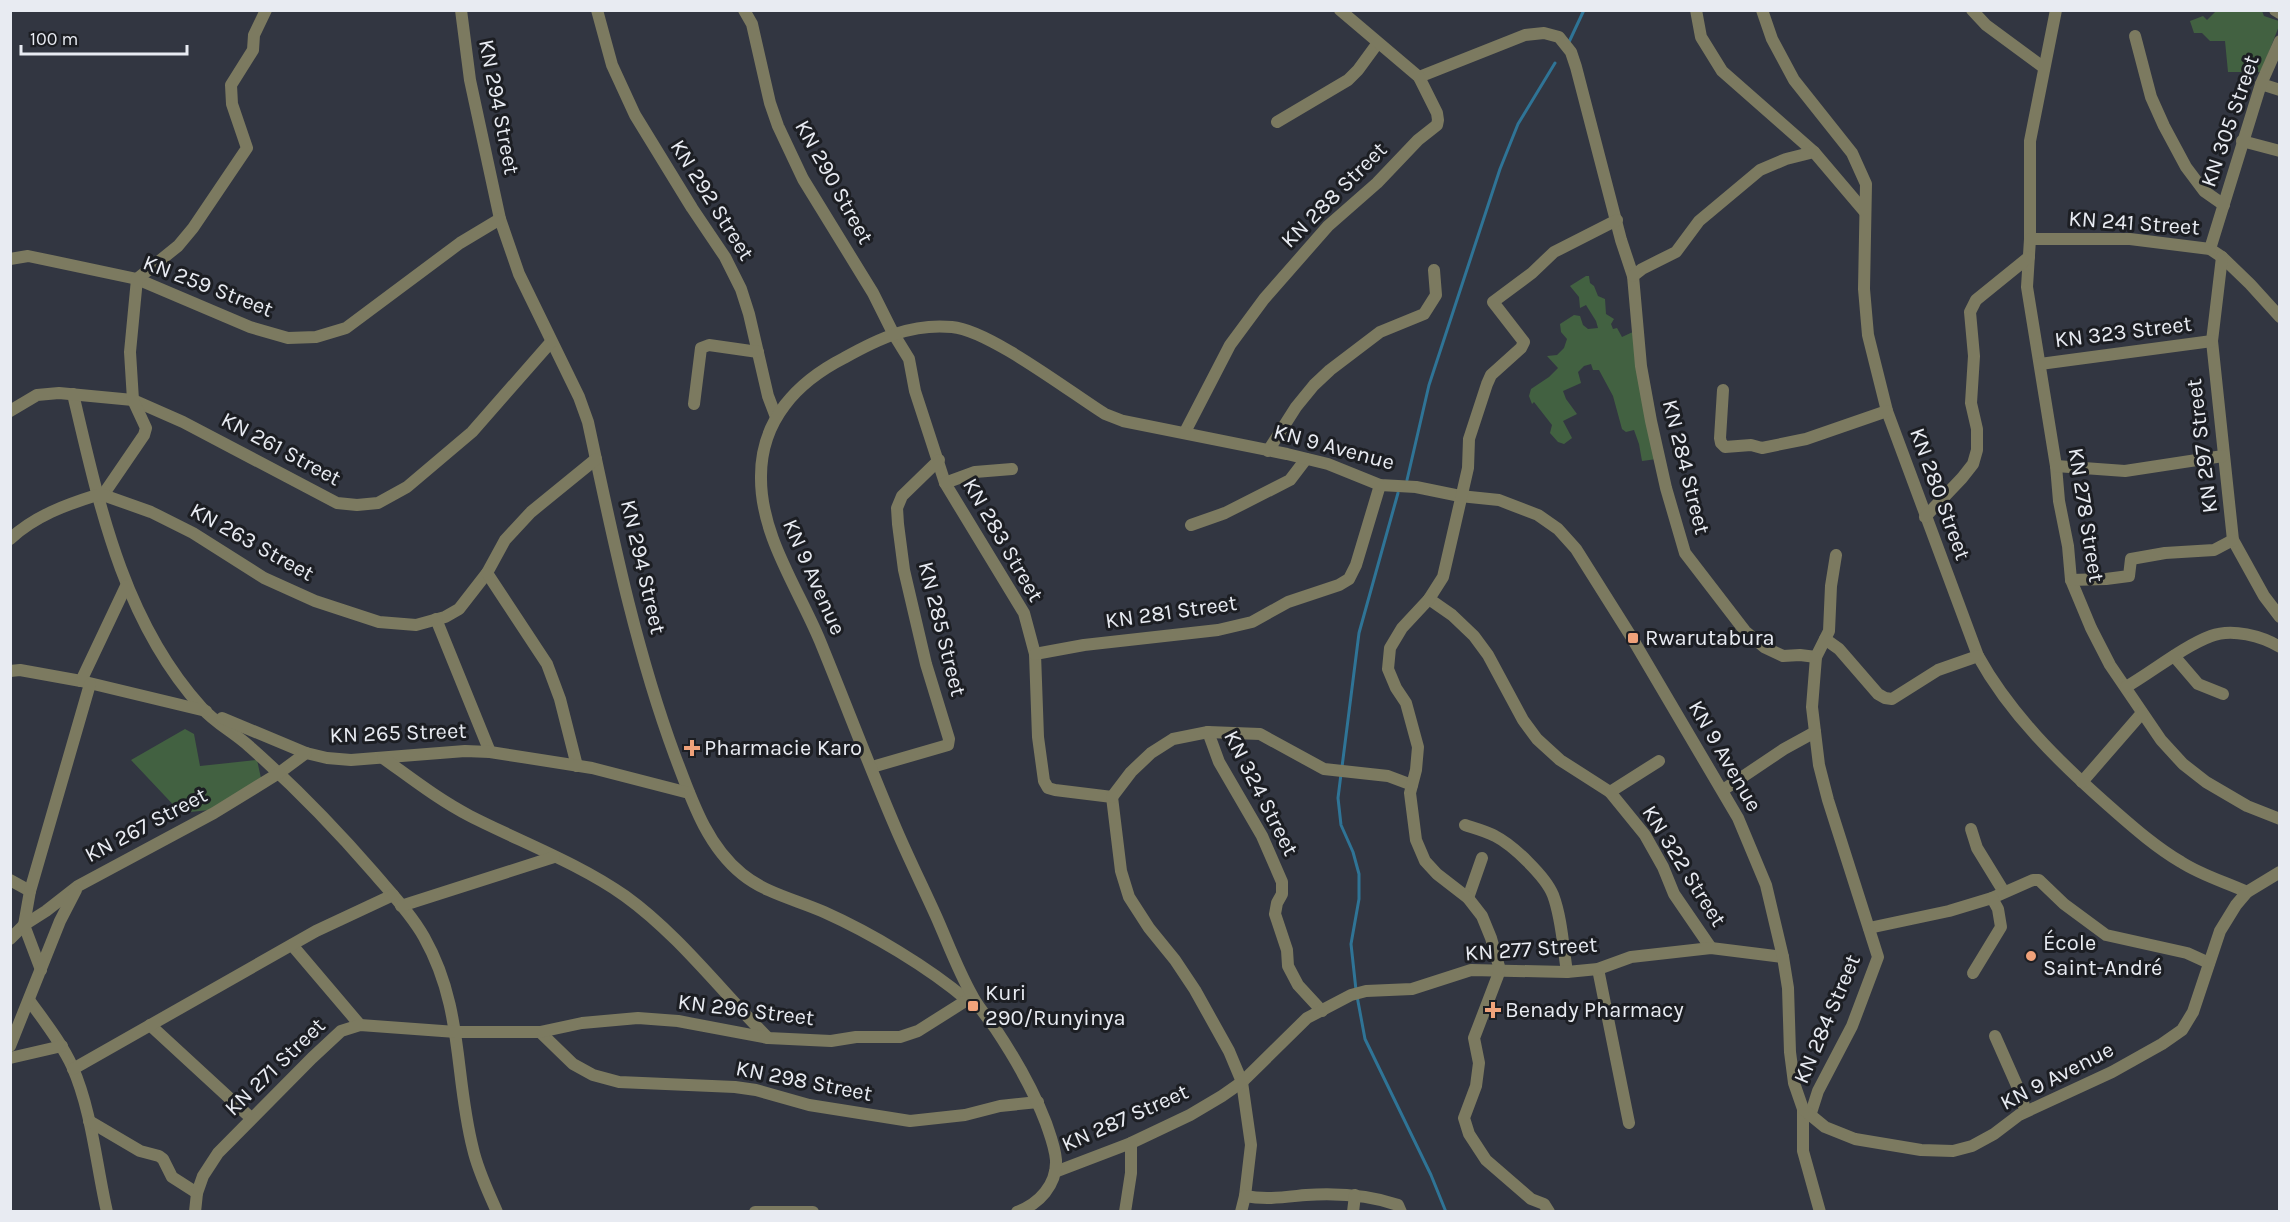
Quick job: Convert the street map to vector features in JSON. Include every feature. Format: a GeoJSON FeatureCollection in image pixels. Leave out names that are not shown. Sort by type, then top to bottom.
{"type":"FeatureCollection","features":[{"type":"Feature","properties":{"kind":"street"},"geometry":{"type":"LineString","coordinates":[[10,539],[56,508],[100,495],[144,435],[146,428],[133,400],[130,352],[137,279],[178,246],[193,228],[248,147],[232,104],[231,85],[253,50],[254,34],[266,10]]}},
{"type":"Feature","properties":{"kind":"street","name":"KN 294 Street"},"geometry":{"type":"LineString","coordinates":[[461,10],[470,80],[500,219],[519,274],[579,397],[588,422],[636,631],[662,721],[701,820],[718,850],[742,875],[771,891],[858,928],[971,1000]]}},
{"type":"Feature","properties":{"kind":"street","name":"KN 292 Street"},"geometry":{"type":"LineString","coordinates":[[597,10],[612,65],[635,115],[725,257],[741,289],[768,396],[776,417]]}},
{"type":"Feature","properties":{"kind":"street","name":"KN 290 Street"},"geometry":{"type":"LineString","coordinates":[[744,10],[752,24],[770,103],[778,126],[803,179],[873,293],[893,333]]}},
{"type":"Feature","properties":{"kind":"street","name":"KN 288 Street"},"geometry":{"type":"LineString","coordinates":[[1185,432],[1230,345],[1269,292],[1328,226],[1377,183],[1418,140],[1437,125],[1437,113],[1419,77],[1377,44],[1340,10]]}},
{"type":"Feature","properties":{"kind":"street"},"geometry":{"type":"LineString","coordinates":[[1696,10],[1701,37],[1722,71],[1814,152],[1865,212]]}},
{"type":"Feature","properties":{"kind":"street","name":"KN 280 Street"},"geometry":{"type":"LineString","coordinates":[[1762,10],[1772,39],[1794,80],[1852,153],[1866,184],[1864,289],[1868,335],[1887,411],[1977,656],[2010,706],[2082,782],[2152,843],[2180,862],[2199,873],[2247,892]]}},
{"type":"Feature","properties":{"kind":"street"},"geometry":{"type":"LineString","coordinates":[[1972,10],[1986,25],[2043,67]]}},
{"type":"Feature","properties":{"kind":"street","name":"KN 278 Street"},"geometry":{"type":"LineString","coordinates":[[2056,10],[2030,141],[2030,239],[2027,287],[2056,466],[2071,580],[2110,665],[2161,740],[2191,770],[2247,806],[2280,819]]}},
{"type":"Feature","properties":{"kind":"street"},"geometry":{"type":"LineString","coordinates":[[2276,10],[2280,14]]}},
{"type":"Feature","properties":{"kind":"street","name":"KN 284 Street"},"geometry":{"type":"LineString","coordinates":[[1419,77],[1525,35],[1544,33],[1559,37],[1571,52],[1626,258],[1633,276],[1641,366],[1651,421],[1666,488],[1685,554],[1745,631],[1764,647],[1783,656],[1816,657],[1812,707],[1819,765],[1836,831],[1878,957],[1852,1026],[1806,1113]]}},
{"type":"Feature","properties":{"kind":"street"},"geometry":{"type":"LineString","coordinates":[[2135,36],[2151,97],[2164,126],[2186,167],[2204,191],[2224,205]]}},
{"type":"Feature","properties":{"kind":"street","name":"KN 305 Street"},"geometry":{"type":"LineString","coordinates":[[2210,249],[2261,84],[2280,42]]}},
{"type":"Feature","properties":{"kind":"street"},"geometry":{"type":"LineString","coordinates":[[1277,122],[1347,80],[1358,70],[1377,44]]}},
{"type":"Feature","properties":{"kind":"street"},"geometry":{"type":"LineString","coordinates":[[2261,84],[2280,90]]}},
{"type":"Feature","properties":{"kind":"street"},"geometry":{"type":"LineString","coordinates":[[2242,141],[2280,151]]}},
{"type":"Feature","properties":{"kind":"street"},"geometry":{"type":"LineString","coordinates":[[1633,276],[1676,252],[1700,221],[1761,170],[1786,159],[1814,152]]}},
{"type":"Feature","properties":{"kind":"street","name":"KN 259 Street"},"geometry":{"type":"LineString","coordinates":[[10,259],[28,256],[137,279],[250,327],[288,338],[316,337],[346,328],[460,243],[500,219]]}},
{"type":"Feature","properties":{"kind":"street"},"geometry":{"type":"LineString","coordinates":[[1549,1212],[1544,1204],[1531,1199],[1486,1160],[1469,1134],[1464,1118],[1476,1086],[1479,1064],[1474,1038],[1500,970],[1482,916],[1468,898],[1437,874],[1425,861],[1416,840],[1410,794],[1418,747],[1406,702],[1396,688],[1388,669],[1390,648],[1402,628],[1429,599],[1443,577],[1449,559],[1460,496],[1468,468],[1469,440],[1487,384],[1491,375],[1521,348],[1524,342],[1493,302],[1532,273],[1554,252],[1617,220]]}},
{"type":"Feature","properties":{"kind":"street","name":"KN 241 Street"},"geometry":{"type":"LineString","coordinates":[[2030,239],[2130,239],[2210,249],[2250,284],[2280,317]]}},
{"type":"Feature","properties":{"kind":"street"},"geometry":{"type":"LineString","coordinates":[[1925,517],[1973,464],[1977,450],[1977,429],[1971,403],[1974,356],[1970,312],[1976,300],[2029,257]]}},
{"type":"Feature","properties":{"kind":"street","name":"KN 297 Street"},"geometry":{"type":"LineString","coordinates":[[2222,258],[2212,341],[2234,540],[2264,596],[2280,617]]}},
{"type":"Feature","properties":{"kind":"street"},"geometry":{"type":"LineString","coordinates":[[1268,451],[1296,407],[1330,370],[1380,332],[1424,314],[1436,295],[1434,270]]}},
{"type":"Feature","properties":{"kind":"street","name":"KN 9 Avenue"},"geometry":{"type":"LineString","coordinates":[[1055,1172],[1056,1158],[1052,1141],[1038,1102],[1017,1063],[971,1000],[894,825],[820,639],[772,538],[763,509],[760,473],[767,441],[776,417],[788,400],[806,381],[831,364],[893,333],[919,327],[954,327],[979,334],[1105,414],[1123,421],[1185,432],[1328,464],[1380,485],[1416,487],[1460,496],[1499,500],[1520,506],[1558,529],[1576,549],[1632,638],[1738,818],[1766,885],[1783,957],[1788,988],[1790,1052],[1794,1083],[1806,1113],[1825,1127],[1855,1139],[1921,1150],[1953,1151],[1972,1146],[2025,1111],[2112,1071],[2162,1044],[2182,1030],[2193,1012],[2220,931],[2236,905],[2247,892],[2280,872]]}},
{"type":"Feature","properties":{"kind":"street","name":"KN 283 Street"},"geometry":{"type":"LineString","coordinates":[[893,333],[909,359],[915,391],[945,483],[1024,613],[1035,654],[1038,737],[1044,781],[1048,788],[1055,790],[1112,797]]}},
{"type":"Feature","properties":{"kind":"street","name":"KN 323 Street"},"geometry":{"type":"LineString","coordinates":[[2040,364],[2212,341]]}},
{"type":"Feature","properties":{"kind":"street","name":"KN 261 Street"},"geometry":{"type":"LineString","coordinates":[[10,411],[37,395],[59,393],[133,400],[183,422],[337,503],[357,505],[378,503],[407,487],[472,432],[551,342]]}},
{"type":"Feature","properties":{"kind":"street"},"geometry":{"type":"LineString","coordinates":[[694,404],[701,348],[709,345],[758,352]]}},
{"type":"Feature","properties":{"kind":"street"},"geometry":{"type":"LineString","coordinates":[[1723,390],[1720,438],[1725,447],[1751,445],[1762,448],[1806,439],[1887,411]]}},
{"type":"Feature","properties":{"kind":"street"},"geometry":{"type":"LineString","coordinates":[[73,394],[126,586],[147,628],[173,671],[203,710],[241,739],[279,773],[352,847],[423,935],[438,965],[449,997],[472,1148],[482,1180],[497,1212]]}},
{"type":"Feature","properties":{"kind":"street"},"geometry":{"type":"LineString","coordinates":[[2056,466],[2125,471],[2223,456]]}},
{"type":"Feature","properties":{"kind":"street","name":"KN 263 Street"},"geometry":{"type":"LineString","coordinates":[[100,495],[151,512],[193,533],[264,578],[315,601],[379,622],[416,625],[459,609],[487,573],[505,540],[531,512],[596,459]]}},
{"type":"Feature","properties":{"kind":"street"},"geometry":{"type":"LineString","coordinates":[[1191,525],[1225,513],[1290,480],[1306,459]]}},
{"type":"Feature","properties":{"kind":"street","name":"KN 285 Street"},"geometry":{"type":"LineString","coordinates":[[872,767],[948,745],[949,739],[926,664],[904,570],[897,508],[902,496],[939,460]]}},
{"type":"Feature","properties":{"kind":"street"},"geometry":{"type":"LineString","coordinates":[[945,483],[975,472],[1012,469]]}},
{"type":"Feature","properties":{"kind":"street","name":"KN 281 Street"},"geometry":{"type":"LineString","coordinates":[[1035,654],[1084,645],[1218,630],[1252,622],[1288,602],[1339,585],[1349,579],[1356,565],[1380,485]]}},
{"type":"Feature","properties":{"kind":"street"},"geometry":{"type":"LineString","coordinates":[[2071,580],[2129,576],[2131,559],[2165,553],[2214,550],[2234,540]]}},
{"type":"Feature","properties":{"kind":"street"},"geometry":{"type":"LineString","coordinates":[[1816,657],[1829,631],[1836,555]]}},
{"type":"Feature","properties":{"kind":"street"},"geometry":{"type":"LineString","coordinates":[[487,573],[547,664],[560,699],[577,766]]}},
{"type":"Feature","properties":{"kind":"street"},"geometry":{"type":"LineString","coordinates":[[41,969],[24,925],[30,891],[85,682],[126,586]]}},
{"type":"Feature","properties":{"kind":"street","name":"KN 322 Street"},"geometry":{"type":"LineString","coordinates":[[1429,599],[1452,615],[1474,636],[1488,655],[1523,720],[1537,739],[1560,760],[1610,792],[1645,835],[1663,867],[1674,894],[1711,948]]}},
{"type":"Feature","properties":{"kind":"street"},"geometry":{"type":"LineString","coordinates":[[436,619],[490,752]]}},
{"type":"Feature","properties":{"kind":"street"},"geometry":{"type":"LineString","coordinates":[[2126,687],[2174,656],[2213,635],[2240,634],[2265,638],[2280,647]]}},
{"type":"Feature","properties":{"kind":"street"},"geometry":{"type":"LineString","coordinates":[[1825,639],[1839,649],[1878,694],[1892,699],[1938,670],[1977,656]]}},
{"type":"Feature","properties":{"kind":"street"},"geometry":{"type":"LineString","coordinates":[[2174,656],[2198,684],[2223,694]]}},
{"type":"Feature","properties":{"kind":"street","name":"KN 265 Street"},"geometry":{"type":"LineString","coordinates":[[11,671],[20,670],[85,682],[203,710],[306,753],[351,760],[465,751],[490,752],[577,766],[640,779],[689,793]]}},
{"type":"Feature","properties":{"kind":"street"},"geometry":{"type":"LineString","coordinates":[[2082,782],[2142,713]]}},
{"type":"Feature","properties":{"kind":"street"},"geometry":{"type":"LineString","coordinates":[[1208,732],[1260,734],[1324,769],[1388,776],[1412,785]]}},
{"type":"Feature","properties":{"kind":"street","name":"KN 324 Street"},"geometry":{"type":"LineString","coordinates":[[1112,797],[1131,772],[1151,753],[1173,739],[1208,732],[1219,762],[1262,836],[1281,882],[1282,894],[1275,914],[1287,950],[1288,966],[1298,985],[1322,1011]]}},
{"type":"Feature","properties":{"kind":"street"},"geometry":{"type":"LineString","coordinates":[[1723,790],[1784,749],[1815,732]]}},
{"type":"Feature","properties":{"kind":"street","name":"KN 267 Street"},"geometry":{"type":"LineString","coordinates":[[10,939],[24,925],[78,886],[214,813],[279,773],[306,753]]}},
{"type":"Feature","properties":{"kind":"street"},"geometry":{"type":"LineString","coordinates":[[383,758],[434,795],[468,815],[596,878],[626,897],[684,948],[731,1001],[768,1038]]}},
{"type":"Feature","properties":{"kind":"street"},"geometry":{"type":"LineString","coordinates":[[1610,792],[1659,761]]}},
{"type":"Feature","properties":{"kind":"street"},"geometry":{"type":"LineString","coordinates":[[1112,797],[1120,871],[1129,897],[1195,990],[1229,1051],[1242,1082],[1251,1145],[1241,1212]]}},
{"type":"Feature","properties":{"kind":"street"},"geometry":{"type":"LineString","coordinates":[[1464,825],[1496,836],[1523,858],[1543,879],[1552,893],[1557,910],[1567,972]]}},
{"type":"Feature","properties":{"kind":"street"},"geometry":{"type":"LineString","coordinates":[[1971,829],[1977,848],[2004,892]]}},
{"type":"Feature","properties":{"kind":"street"},"geometry":{"type":"LineString","coordinates":[[401,906],[554,857]]}},
{"type":"Feature","properties":{"kind":"street"},"geometry":{"type":"LineString","coordinates":[[1468,898],[1482,858]]}},
{"type":"Feature","properties":{"kind":"street"},"geometry":{"type":"LineString","coordinates":[[10,880],[30,891]]}},
{"type":"Feature","properties":{"kind":"street"},"geometry":{"type":"LineString","coordinates":[[1869,928],[1940,914],[1992,898],[2032,880],[2039,880],[2064,904],[2106,935],[2187,953],[2209,963]]}},
{"type":"Feature","properties":{"kind":"street"},"geometry":{"type":"LineString","coordinates":[[10,1046],[60,921],[78,886]]}},
{"type":"Feature","properties":{"kind":"street"},"geometry":{"type":"LineString","coordinates":[[73,1069],[292,945],[393,895]]}},
{"type":"Feature","properties":{"kind":"street"},"geometry":{"type":"LineString","coordinates":[[1973,973],[2001,927],[1998,909],[1992,898]]}},
{"type":"Feature","properties":{"kind":"street"},"geometry":{"type":"LineString","coordinates":[[292,945],[360,1025]]}},
{"type":"Feature","properties":{"kind":"street","name":"KN 277 Street"},"geometry":{"type":"LineString","coordinates":[[1242,1082],[1307,1018],[1351,995],[1412,989],[1471,970],[1567,972],[1598,969],[1631,957],[1711,948],[1783,957]]}},
{"type":"Feature","properties":{"kind":"street"},"geometry":{"type":"LineString","coordinates":[[1598,969],[1629,1123]]}},
{"type":"Feature","properties":{"kind":"street"},"geometry":{"type":"LineString","coordinates":[[29,1000],[62,1046],[73,1069],[89,1122],[107,1212]]}},
{"type":"Feature","properties":{"kind":"street","name":"KN 296 Street"},"geometry":{"type":"LineString","coordinates":[[540,1032],[582,1023],[638,1018],[678,1021],[768,1038],[831,1041],[856,1037],[900,1037],[918,1031],[971,1000]]}},
{"type":"Feature","properties":{"kind":"street"},"geometry":{"type":"LineString","coordinates":[[150,1025],[251,1118]]}},
{"type":"Feature","properties":{"kind":"street","name":"KN 271 Street"},"geometry":{"type":"LineString","coordinates":[[195,1212],[197,1193],[203,1176],[218,1153],[341,1031],[360,1025],[456,1032],[540,1032]]}},
{"type":"Feature","properties":{"kind":"street","name":"KN 298 Street"},"geometry":{"type":"LineString","coordinates":[[540,1032],[573,1064],[593,1075],[619,1082],[735,1087],[756,1090],[809,1105],[910,1121],[965,1116],[1000,1106],[1038,1102]]}},
{"type":"Feature","properties":{"kind":"street"},"geometry":{"type":"LineString","coordinates":[[1995,1036],[2022,1097],[2025,1111]]}},
{"type":"Feature","properties":{"kind":"street"},"geometry":{"type":"LineString","coordinates":[[10,1058],[62,1046]]}},
{"type":"Feature","properties":{"kind":"street","name":"KN 287 Street"},"geometry":{"type":"LineString","coordinates":[[1055,1172],[1131,1143],[1190,1115],[1242,1082]]}},
{"type":"Feature","properties":{"kind":"street"},"geometry":{"type":"LineString","coordinates":[[1806,1113],[1803,1151],[1820,1212]]}},
{"type":"Feature","properties":{"kind":"street"},"geometry":{"type":"LineString","coordinates":[[89,1122],[140,1151],[159,1156],[172,1177],[197,1193]]}},
{"type":"Feature","properties":{"kind":"street"},"geometry":{"type":"LineString","coordinates":[[1125,1212],[1131,1173],[1131,1143]]}},
{"type":"Feature","properties":{"kind":"street"},"geometry":{"type":"LineString","coordinates":[[1017,1212],[1043,1196],[1055,1172]]}},
{"type":"Feature","properties":{"kind":"street"},"geometry":{"type":"LineString","coordinates":[[1245,1196],[1273,1199],[1313,1195],[1355,1195],[1398,1205],[1401,1212]]}},
{"type":"Feature","properties":{"kind":"street"},"geometry":{"type":"LineString","coordinates":[[1353,1212],[1355,1195]]}},
{"type":"Feature","properties":{"kind":"street"},"geometry":{"type":"LineString","coordinates":[[754,1212],[784,1210],[813,1212]]}},
{"type":"Feature","properties":{"kind":"green space"},"geometry":{"type":"Polygon","coordinates":[[[2216,11],[2262,11],[2264,16],[2279,21],[2261,72],[2228,72],[2225,41],[2210,41],[2202,33],[2194,33],[2190,21],[2203,16],[2207,20],[2216,11]]]}},
{"type":"Feature","properties":{"kind":"green space"},"geometry":{"type":"Polygon","coordinates":[[[1589,276],[1590,283],[1594,286],[1598,296],[1605,299],[1606,314],[1614,319],[1611,324],[1613,329],[1617,328],[1622,337],[1637,330],[1657,459],[1642,461],[1634,430],[1626,432],[1622,429],[1613,396],[1599,370],[1593,370],[1591,364],[1584,366],[1578,372],[1581,383],[1563,391],[1577,414],[1563,421],[1572,438],[1564,444],[1558,442],[1550,433],[1552,425],[1534,402],[1532,404],[1529,396],[1531,389],[1558,368],[1547,356],[1557,355],[1564,348],[1567,339],[1561,332],[1560,324],[1574,315],[1580,316],[1583,325],[1588,329],[1598,328],[1586,305],[1580,308],[1579,297],[1570,286],[1589,276]]]}},
{"type":"Feature","properties":{"kind":"green space"},"geometry":{"type":"Polygon","coordinates":[[[185,729],[194,734],[200,766],[257,760],[261,778],[209,810],[181,813],[131,760],[185,729]]]}},
{"type":"Feature","properties":{"kind":"waterway"},"geometry":{"type":"LineString","coordinates":[[1569,42],[1584,10]]}},
{"type":"Feature","properties":{"kind":"waterway"},"geometry":{"type":"LineString","coordinates":[[1407,480],[1429,385],[1500,169],[1518,124],[1555,63]]}},
{"type":"Feature","properties":{"kind":"waterway"},"geometry":{"type":"LineString","coordinates":[[1342,767],[1359,633],[1398,493]]}},
{"type":"Feature","properties":{"kind":"waterway"},"geometry":{"type":"LineString","coordinates":[[1341,774],[1338,798],[1341,825],[1353,852],[1359,874],[1359,899],[1351,944],[1356,990]]}},
{"type":"Feature","properties":{"kind":"waterway"},"geometry":{"type":"LineString","coordinates":[[1357,996],[1365,1039],[1431,1175],[1446,1212]]}},
{"type":"Feature","properties":{"kind":"place","name":"Rwarutabura"},"geometry":{"type":"Point","coordinates":[1633,638]}},
{"type":"Feature","properties":{"kind":"place","name":"Pharmacie Karo"},"geometry":{"type":"Point","coordinates":[692,748]}},
{"type":"Feature","properties":{"kind":"place","name":"École Saint-André"},"geometry":{"type":"Point","coordinates":[2031,956]}},
{"type":"Feature","properties":{"kind":"place","name":"Kuri 290/Runyinya"},"geometry":{"type":"Point","coordinates":[973,1006]}},
{"type":"Feature","properties":{"kind":"place","name":"Benady Pharmacy"},"geometry":{"type":"Point","coordinates":[1493,1010]}}]}
